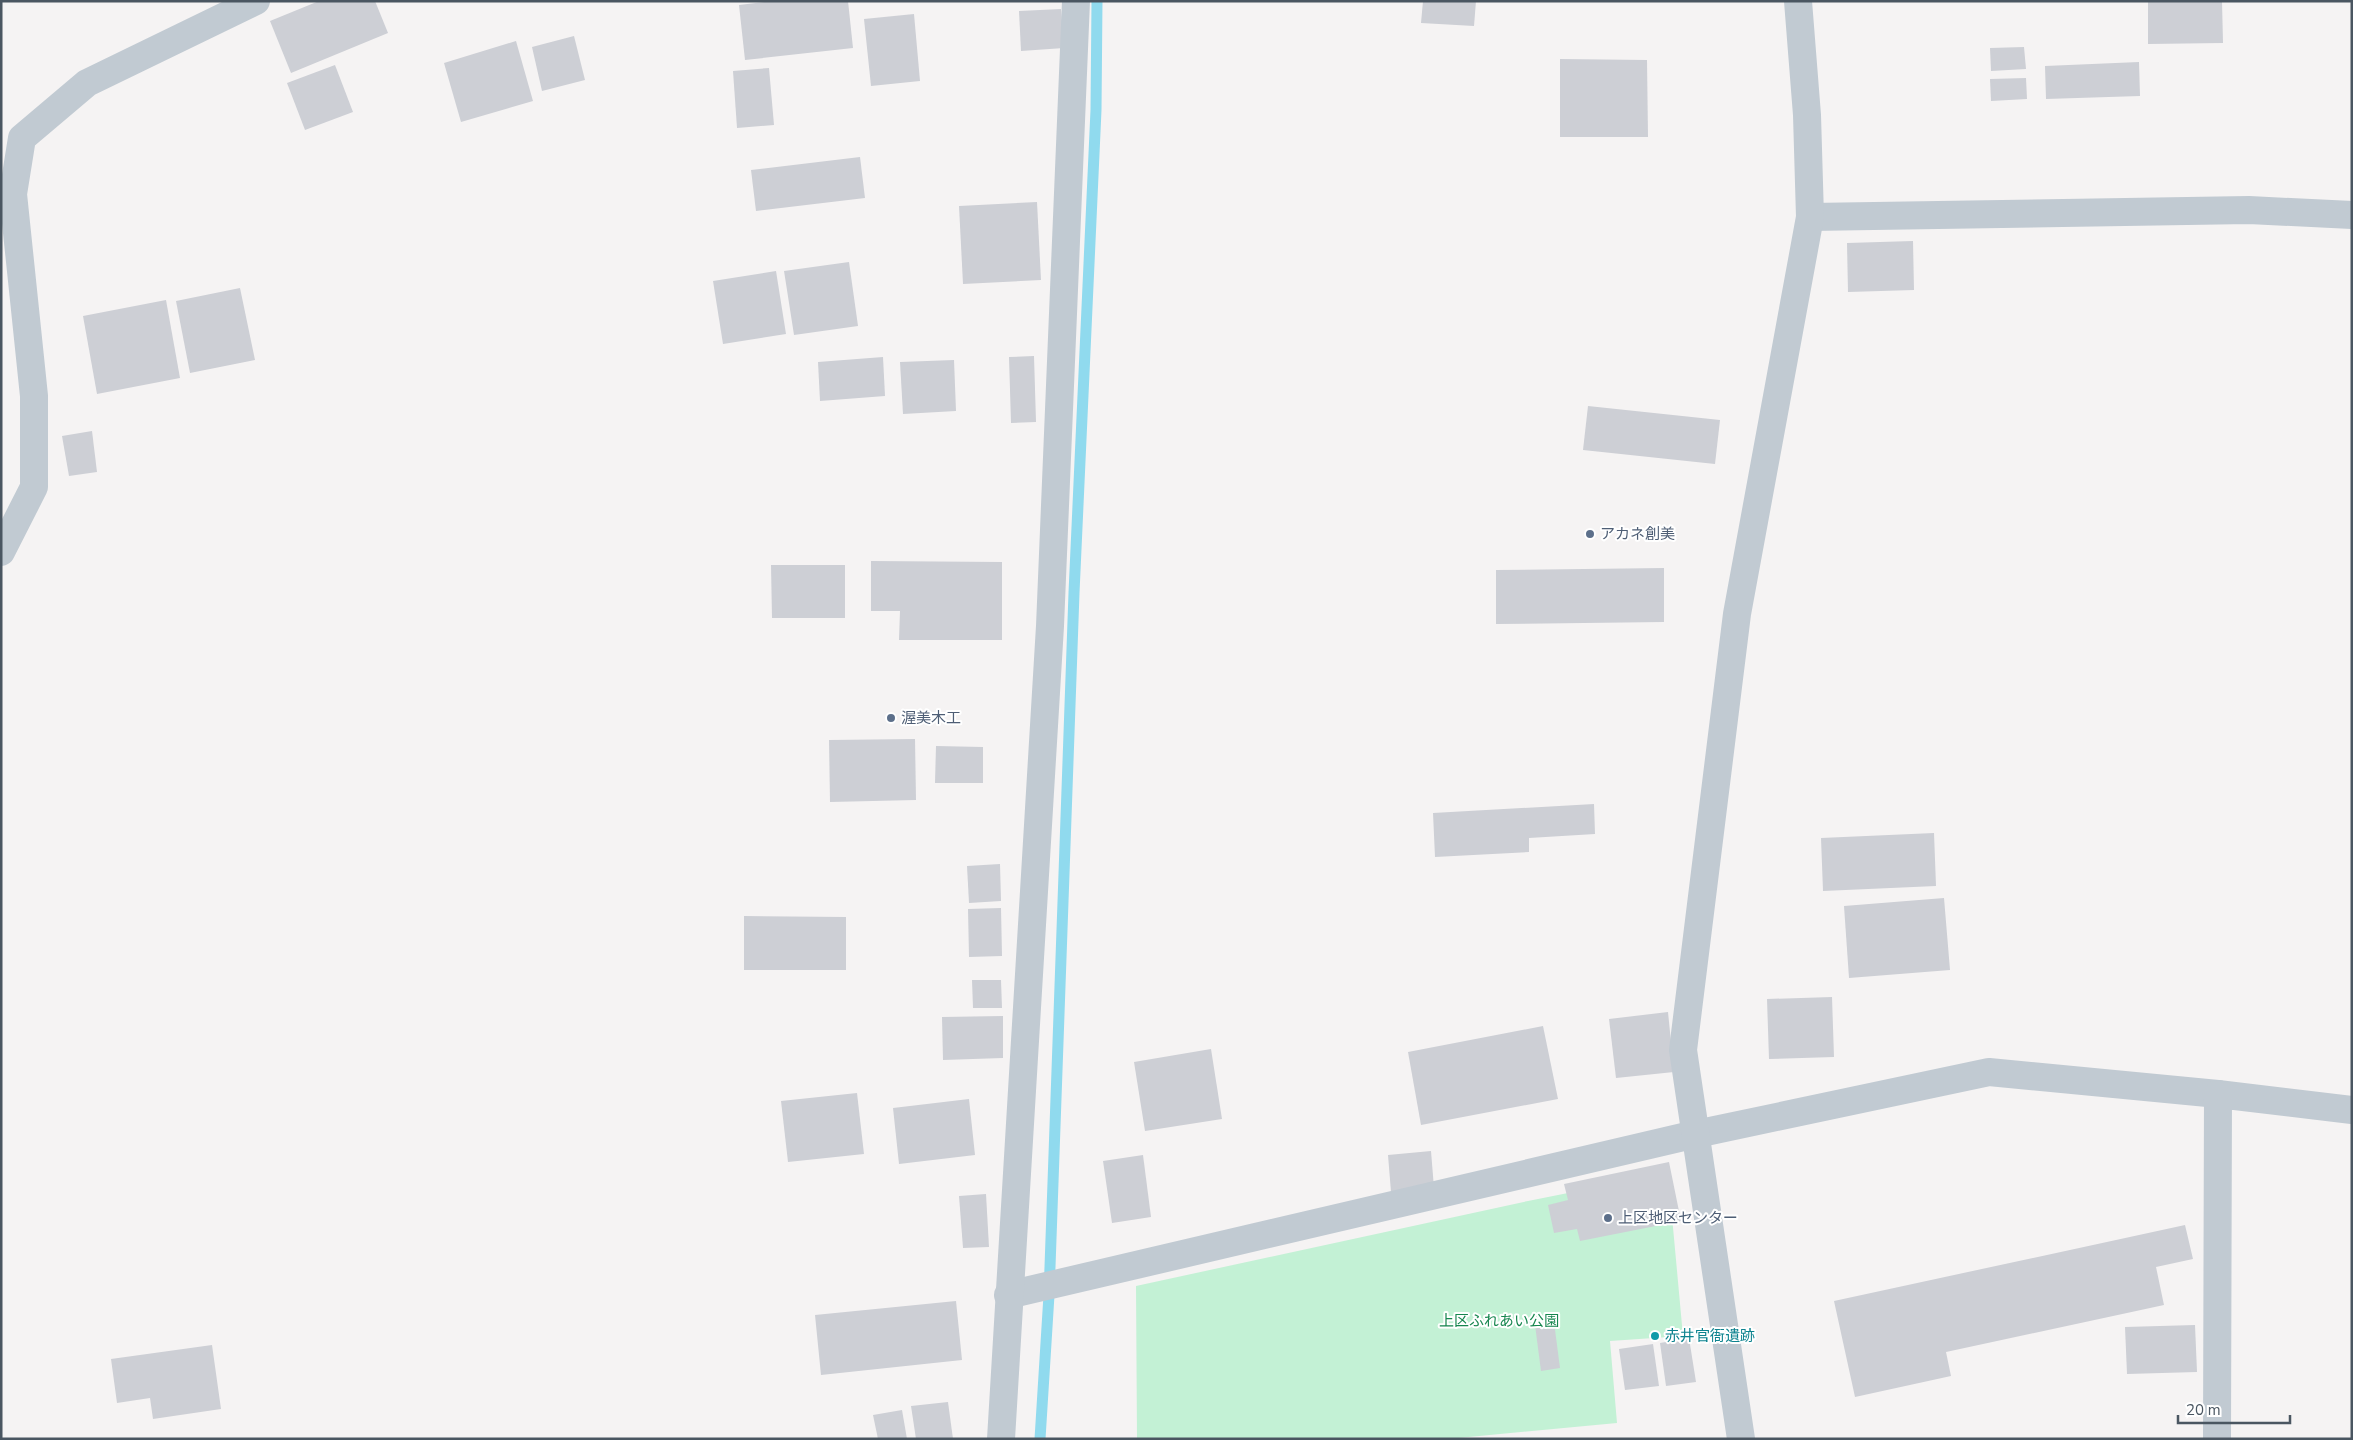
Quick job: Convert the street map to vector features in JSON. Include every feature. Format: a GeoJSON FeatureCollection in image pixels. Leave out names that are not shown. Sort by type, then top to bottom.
{"type":"FeatureCollection","features":[{"type":"Feature","properties":{"kind":"street"},"geometry":{"type":"LineString","coordinates":[[1,552],[34,487],[34,396],[13,194],[22,138],[87,83],[256,1]]}},
{"type":"Feature","properties":{"kind":"street"},"geometry":{"type":"LineString","coordinates":[[1001,1439],[1008,1295],[1050,626],[1076,1]]}},
{"type":"Feature","properties":{"kind":"street"},"geometry":{"type":"LineString","coordinates":[[1742,1439],[1683,1050],[1733,644],[1810,217],[1807,115],[1798,1]]}},
{"type":"Feature","properties":{"kind":"street"},"geometry":{"type":"LineString","coordinates":[[1810,217],[2249,210],[2352,215]]}},
{"type":"Feature","properties":{"kind":"street"},"geometry":{"type":"LineString","coordinates":[[1008,1295],[1696,1134],[1989,1072],[2218,1094],[2352,1110]]}},
{"type":"Feature","properties":{"kind":"street"},"geometry":{"type":"LineString","coordinates":[[2217,1439],[2218,1094]]}},
{"type":"Feature","properties":{"kind":"green space","name":"上区ふれあい公園"},"geometry":{"type":"Polygon","coordinates":[[[1668,1173],[1683,1336],[1610,1341],[1617,1423],[1448,1439],[1137,1439],[1136,1286],[1528,1201],[1668,1173]]]}},
{"type":"Feature","properties":{"kind":"building"},"geometry":{"type":"Polygon","coordinates":[[[319,1],[375,1],[388,33],[291,73],[270,21],[319,1]]]}},
{"type":"Feature","properties":{"kind":"building"},"geometry":{"type":"Polygon","coordinates":[[[772,1],[848,1],[853,48],[745,60],[739,5],[772,1]]]}},
{"type":"Feature","properties":{"kind":"building"},"geometry":{"type":"Polygon","coordinates":[[[1423,1],[1476,1],[1474,26],[1421,23],[1423,1]]]}},
{"type":"Feature","properties":{"kind":"building"},"geometry":{"type":"Polygon","coordinates":[[[2148,1],[2222,1],[2223,43],[2148,44],[2148,1]]]}},
{"type":"Feature","properties":{"kind":"building"},"geometry":{"type":"Polygon","coordinates":[[[1061,9],[1064,48],[1021,51],[1019,11],[1061,9]]]}},
{"type":"Feature","properties":{"kind":"building"},"geometry":{"type":"Polygon","coordinates":[[[914,14],[920,81],[871,86],[864,19],[914,14]]]}},
{"type":"Feature","properties":{"kind":"building"},"geometry":{"type":"Polygon","coordinates":[[[574,36],[585,80],[542,91],[532,47],[574,36]]]}},
{"type":"Feature","properties":{"kind":"building"},"geometry":{"type":"Polygon","coordinates":[[[516,41],[533,101],[461,122],[444,63],[516,41]]]}},
{"type":"Feature","properties":{"kind":"building"},"geometry":{"type":"Polygon","coordinates":[[[2024,47],[2026,69],[1991,71],[1990,48],[2024,47]]]}},
{"type":"Feature","properties":{"kind":"building"},"geometry":{"type":"Polygon","coordinates":[[[1560,59],[1647,60],[1648,137],[1560,137],[1560,59]]]}},
{"type":"Feature","properties":{"kind":"building"},"geometry":{"type":"Polygon","coordinates":[[[2139,62],[2140,96],[2046,99],[2045,66],[2139,62]]]}},
{"type":"Feature","properties":{"kind":"building"},"geometry":{"type":"Polygon","coordinates":[[[335,65],[353,112],[305,130],[287,83],[335,65]]]}},
{"type":"Feature","properties":{"kind":"building"},"geometry":{"type":"Polygon","coordinates":[[[769,68],[774,125],[737,128],[733,71],[769,68]]]}},
{"type":"Feature","properties":{"kind":"building"},"geometry":{"type":"Polygon","coordinates":[[[2026,78],[2027,99],[1991,101],[1990,79],[2026,78]]]}},
{"type":"Feature","properties":{"kind":"building"},"geometry":{"type":"Polygon","coordinates":[[[860,157],[865,198],[756,211],[751,170],[860,157]]]}},
{"type":"Feature","properties":{"kind":"building"},"geometry":{"type":"Polygon","coordinates":[[[1037,202],[1041,280],[963,284],[959,206],[1037,202]]]}},
{"type":"Feature","properties":{"kind":"building"},"geometry":{"type":"Polygon","coordinates":[[[1913,241],[1914,290],[1848,292],[1847,243],[1913,241]]]}},
{"type":"Feature","properties":{"kind":"building"},"geometry":{"type":"Polygon","coordinates":[[[849,262],[858,326],[794,335],[784,271],[849,262]]]}},
{"type":"Feature","properties":{"kind":"building"},"geometry":{"type":"Polygon","coordinates":[[[776,271],[786,334],[723,344],[713,281],[776,271]]]}},
{"type":"Feature","properties":{"kind":"building"},"geometry":{"type":"Polygon","coordinates":[[[240,288],[255,360],[190,373],[176,301],[240,288]]]}},
{"type":"Feature","properties":{"kind":"building"},"geometry":{"type":"Polygon","coordinates":[[[166,300],[180,378],[97,394],[83,316],[166,300]]]}},
{"type":"Feature","properties":{"kind":"building"},"geometry":{"type":"Polygon","coordinates":[[[1034,356],[1036,422],[1011,423],[1009,357],[1034,356]]]}},
{"type":"Feature","properties":{"kind":"building"},"geometry":{"type":"Polygon","coordinates":[[[883,357],[885,396],[820,401],[818,362],[883,357]]]}},
{"type":"Feature","properties":{"kind":"building"},"geometry":{"type":"Polygon","coordinates":[[[954,360],[956,411],[903,414],[900,362],[954,360]]]}},
{"type":"Feature","properties":{"kind":"building"},"geometry":{"type":"Polygon","coordinates":[[[1588,406],[1720,420],[1715,464],[1583,450],[1588,406]]]}},
{"type":"Feature","properties":{"kind":"building"},"geometry":{"type":"Polygon","coordinates":[[[92,431],[97,472],[69,476],[62,436],[92,431]]]}},
{"type":"Feature","properties":{"kind":"building"},"geometry":{"type":"Polygon","coordinates":[[[871,561],[1002,562],[1002,640],[899,640],[900,611],[871,611],[871,561]]]}},
{"type":"Feature","properties":{"kind":"building"},"geometry":{"type":"Polygon","coordinates":[[[771,565],[845,565],[845,618],[772,618],[771,565]]]}},
{"type":"Feature","properties":{"kind":"building"},"geometry":{"type":"Polygon","coordinates":[[[1664,568],[1664,622],[1496,624],[1496,570],[1664,568]]]}},
{"type":"Feature","properties":{"kind":"building"},"geometry":{"type":"Polygon","coordinates":[[[915,739],[916,800],[830,802],[829,740],[915,739]]]}},
{"type":"Feature","properties":{"kind":"building"},"geometry":{"type":"Polygon","coordinates":[[[936,746],[983,747],[983,783],[935,783],[936,746]]]}},
{"type":"Feature","properties":{"kind":"building"},"geometry":{"type":"Polygon","coordinates":[[[1594,804],[1595,834],[1529,838],[1529,852],[1435,857],[1433,813],[1594,804]]]}},
{"type":"Feature","properties":{"kind":"building"},"geometry":{"type":"Polygon","coordinates":[[[1934,833],[1936,886],[1823,891],[1821,838],[1934,833]]]}},
{"type":"Feature","properties":{"kind":"building"},"geometry":{"type":"Polygon","coordinates":[[[1000,864],[1001,901],[969,903],[967,866],[1000,864]]]}},
{"type":"Feature","properties":{"kind":"building"},"geometry":{"type":"Polygon","coordinates":[[[1944,898],[1950,970],[1849,978],[1844,906],[1944,898]]]}},
{"type":"Feature","properties":{"kind":"building"},"geometry":{"type":"Polygon","coordinates":[[[1001,908],[1002,956],[969,957],[968,909],[1001,908]]]}},
{"type":"Feature","properties":{"kind":"building"},"geometry":{"type":"Polygon","coordinates":[[[744,916],[846,917],[846,970],[744,970],[744,916]]]}},
{"type":"Feature","properties":{"kind":"building"},"geometry":{"type":"Polygon","coordinates":[[[972,980],[1001,980],[1002,1008],[973,1008],[972,980]]]}},
{"type":"Feature","properties":{"kind":"building"},"geometry":{"type":"Polygon","coordinates":[[[1832,997],[1834,1057],[1769,1059],[1767,999],[1832,997]]]}},
{"type":"Feature","properties":{"kind":"building"},"geometry":{"type":"Polygon","coordinates":[[[1668,1012],[1674,1072],[1616,1078],[1609,1019],[1668,1012]]]}},
{"type":"Feature","properties":{"kind":"building"},"geometry":{"type":"Polygon","coordinates":[[[1003,1016],[1003,1058],[943,1060],[942,1017],[1003,1016]]]}},
{"type":"Feature","properties":{"kind":"building"},"geometry":{"type":"Polygon","coordinates":[[[1543,1026],[1558,1099],[1421,1125],[1408,1052],[1543,1026]]]}},
{"type":"Feature","properties":{"kind":"building"},"geometry":{"type":"Polygon","coordinates":[[[1211,1049],[1222,1119],[1145,1131],[1134,1062],[1211,1049]]]}},
{"type":"Feature","properties":{"kind":"building"},"geometry":{"type":"Polygon","coordinates":[[[857,1093],[864,1154],[788,1162],[781,1101],[857,1093]]]}},
{"type":"Feature","properties":{"kind":"building"},"geometry":{"type":"Polygon","coordinates":[[[969,1099],[975,1155],[899,1164],[893,1108],[969,1099]]]}},
{"type":"Feature","properties":{"kind":"building"},"geometry":{"type":"Polygon","coordinates":[[[1431,1151],[1434,1188],[1391,1192],[1388,1155],[1431,1151]]]}},
{"type":"Feature","properties":{"kind":"building"},"geometry":{"type":"Polygon","coordinates":[[[1143,1155],[1151,1217],[1112,1223],[1103,1161],[1143,1155]]]}},
{"type":"Feature","properties":{"kind":"building"},"geometry":{"type":"Polygon","coordinates":[[[1669,1162],[1681,1221],[1580,1241],[1577,1229],[1554,1233],[1548,1205],[1568,1200],[1564,1184],[1669,1162]]]}},
{"type":"Feature","properties":{"kind":"building"},"geometry":{"type":"Polygon","coordinates":[[[986,1194],[989,1247],[963,1248],[959,1196],[986,1194]]]}},
{"type":"Feature","properties":{"kind":"building"},"geometry":{"type":"Polygon","coordinates":[[[2185,1225],[2193,1259],[2156,1267],[2164,1305],[1946,1352],[1951,1376],[1855,1397],[1834,1301],[2185,1225]]]}},
{"type":"Feature","properties":{"kind":"building"},"geometry":{"type":"Polygon","coordinates":[[[956,1301],[962,1360],[821,1375],[815,1315],[956,1301]]]}},
{"type":"Feature","properties":{"kind":"building"},"geometry":{"type":"Polygon","coordinates":[[[1554,1322],[1560,1368],[1541,1371],[1535,1325],[1554,1322]]]}},
{"type":"Feature","properties":{"kind":"building"},"geometry":{"type":"Polygon","coordinates":[[[2195,1325],[2197,1372],[2127,1374],[2125,1327],[2195,1325]]]}},
{"type":"Feature","properties":{"kind":"building"},"geometry":{"type":"Polygon","coordinates":[[[1689,1338],[1696,1382],[1666,1386],[1660,1343],[1689,1338]]]}},
{"type":"Feature","properties":{"kind":"building"},"geometry":{"type":"Polygon","coordinates":[[[1653,1344],[1659,1386],[1625,1390],[1619,1349],[1653,1344]]]}},
{"type":"Feature","properties":{"kind":"building"},"geometry":{"type":"Polygon","coordinates":[[[212,1345],[221,1409],[153,1419],[150,1398],[117,1403],[111,1359],[212,1345]]]}},
{"type":"Feature","properties":{"kind":"building"},"geometry":{"type":"Polygon","coordinates":[[[948,1402],[953,1439],[916,1439],[911,1406],[948,1402]]]}},
{"type":"Feature","properties":{"kind":"building"},"geometry":{"type":"Polygon","coordinates":[[[902,1410],[907,1439],[878,1439],[873,1415],[902,1410]]]}},
{"type":"Feature","properties":{"kind":"waterway"},"geometry":{"type":"LineString","coordinates":[[1040,1439],[1049,1295],[1074,593],[1096,110],[1097,1]]}},
{"type":"Feature","properties":{"kind":"place","name":"アカネ創美"},"geometry":{"type":"Point","coordinates":[1590,534]}},
{"type":"Feature","properties":{"kind":"place","name":"渥美木工"},"geometry":{"type":"Point","coordinates":[891,718]}},
{"type":"Feature","properties":{"kind":"place","name":"上区地区センター"},"geometry":{"type":"Point","coordinates":[1608,1218]}},
{"type":"Feature","properties":{"kind":"place","name":"赤井官衙遺跡"},"geometry":{"type":"Point","coordinates":[1655,1336]}}]}
